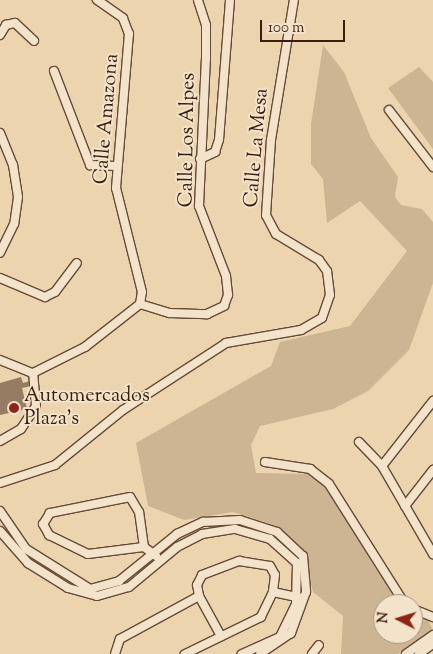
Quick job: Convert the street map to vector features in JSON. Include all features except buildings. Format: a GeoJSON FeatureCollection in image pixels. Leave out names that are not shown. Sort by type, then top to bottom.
{"type":"FeatureCollection","features":[{"type":"Feature","properties":{"kind":"street","name":"Calle Amazona"},"geometry":{"type":"LineString","coordinates":[[97,0],[122,18],[129,34],[116,166],[118,198],[142,279],[140,304]]}},
{"type":"Feature","properties":{"kind":"street","name":"Calle Los Alpes"},"geometry":{"type":"LineString","coordinates":[[140,304],[149,310],[188,315],[216,311],[227,302],[226,276],[199,206],[206,42],[198,0]]}},
{"type":"Feature","properties":{"kind":"street","name":"Calle La Mesa"},"geometry":{"type":"LineString","coordinates":[[200,160],[215,152],[219,140],[230,0]]}},
{"type":"Feature","properties":{"kind":"street","name":"Calle La Mesa"},"geometry":{"type":"LineString","coordinates":[[0,483],[55,465],[123,410],[226,343],[301,330],[322,318],[330,295],[327,271],[319,260],[276,234],[266,215],[271,140],[294,0]]}},
{"type":"Feature","properties":{"kind":"street"},"geometry":{"type":"LineString","coordinates":[[0,36],[6,25],[15,23],[34,41]]}},
{"type":"Feature","properties":{"kind":"street"},"geometry":{"type":"LineString","coordinates":[[54,71],[90,165],[116,166]]}},
{"type":"Feature","properties":{"kind":"street"},"geometry":{"type":"LineString","coordinates":[[389,110],[433,167]]}},
{"type":"Feature","properties":{"kind":"street"},"geometry":{"type":"LineString","coordinates":[[0,133],[9,155],[18,197],[14,224],[0,252]]}},
{"type":"Feature","properties":{"kind":"street"},"geometry":{"type":"LineString","coordinates":[[0,156],[9,155]]}},
{"type":"Feature","properties":{"kind":"street"},"geometry":{"type":"LineString","coordinates":[[0,278],[45,297],[55,292],[77,263]]}},
{"type":"Feature","properties":{"kind":"street"},"geometry":{"type":"LineString","coordinates":[[0,360],[34,373],[76,354],[140,304]]}},
{"type":"Feature","properties":{"kind":"street"},"geometry":{"type":"LineString","coordinates":[[0,441],[21,429],[34,411],[38,392],[34,373]]}},
{"type":"Feature","properties":{"kind":"street"},"geometry":{"type":"LineString","coordinates":[[382,466],[431,407]]}},
{"type":"Feature","properties":{"kind":"street"},"geometry":{"type":"LineString","coordinates":[[359,442],[382,466],[405,506],[431,543],[433,554]]}},
{"type":"Feature","properties":{"kind":"street"},"geometry":{"type":"LineString","coordinates":[[265,462],[310,469],[329,484],[399,594]]}},
{"type":"Feature","properties":{"kind":"street"},"geometry":{"type":"LineString","coordinates":[[405,506],[433,470]]}},
{"type":"Feature","properties":{"kind":"street"},"geometry":{"type":"LineString","coordinates":[[144,547],[139,512],[130,498],[56,511],[44,519],[49,535],[88,554],[144,547],[154,554],[159,562]]}},
{"type":"Feature","properties":{"kind":"street"},"geometry":{"type":"LineString","coordinates":[[0,511],[26,549],[82,587],[113,584],[154,554],[177,534],[203,522],[258,524],[285,537],[304,556],[301,598],[291,633],[260,654]]}},
{"type":"Feature","properties":{"kind":"street"},"geometry":{"type":"LineString","coordinates":[[0,531],[28,563],[82,594],[121,592],[159,562],[202,534],[247,532],[270,539],[295,558],[300,574],[301,598],[283,634],[242,654]]}},
{"type":"Feature","properties":{"kind":"street"},"geometry":{"type":"LineString","coordinates":[[184,654],[261,617],[273,592],[275,575],[270,566],[239,561],[202,575],[197,585],[199,596],[221,636]]}},
{"type":"Feature","properties":{"kind":"street"},"geometry":{"type":"LineString","coordinates":[[273,592],[301,598]]}},
{"type":"Feature","properties":{"kind":"street"},"geometry":{"type":"LineString","coordinates":[[115,654],[120,639],[199,596]]}},
{"type":"Feature","properties":{"kind":"street"},"geometry":{"type":"LineString","coordinates":[[406,654],[433,635]]}},
{"type":"Feature","properties":{"kind":"street"},"geometry":{"type":"LineString","coordinates":[[419,654],[433,644]]}},
{"type":"Feature","properties":{"kind":"street"},"geometry":{"type":"LineString","coordinates":[[312,654],[319,645]]}},
{"type":"Feature","properties":{"kind":"shaded area"},"geometry":{"type":"Polygon","coordinates":[[[323,45],[344,72],[371,138],[398,177],[395,197],[401,205],[422,209],[433,222],[433,283],[409,350],[368,391],[333,409],[260,426],[251,445],[256,473],[312,474],[339,501],[392,594],[373,594],[373,644],[413,644],[398,654],[341,654],[343,616],[313,592],[303,550],[271,524],[233,512],[184,520],[148,506],[136,443],[271,366],[280,342],[350,326],[407,251],[360,201],[327,223],[323,179],[311,164],[311,124],[323,45]]]}},
{"type":"Feature","properties":{"kind":"shaded area"},"geometry":{"type":"Polygon","coordinates":[[[419,67],[433,82],[433,149],[388,88],[419,67]]]}},
{"type":"Feature","properties":{"kind":"shaded area"},"geometry":{"type":"Polygon","coordinates":[[[423,618],[428,620],[433,630],[423,637],[423,618]]]}},
{"type":"Feature","properties":{"kind":"place","name":"Automercados Plaza's"},"geometry":{"type":"Point","coordinates":[14,408]}}]}
